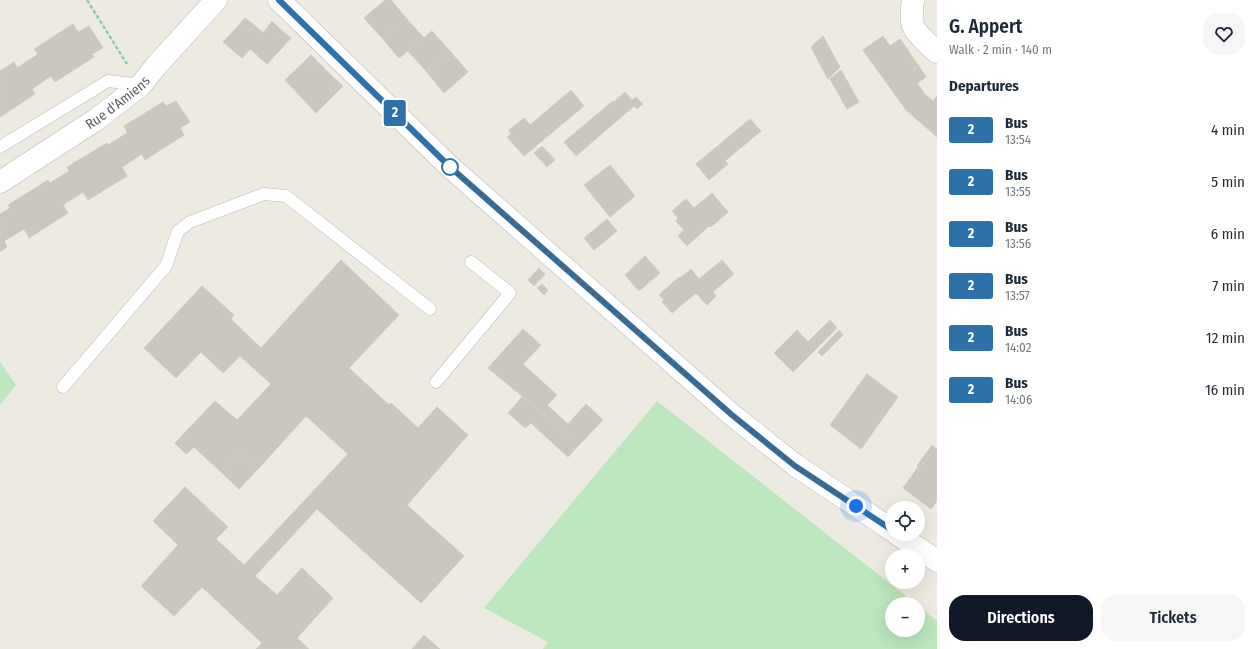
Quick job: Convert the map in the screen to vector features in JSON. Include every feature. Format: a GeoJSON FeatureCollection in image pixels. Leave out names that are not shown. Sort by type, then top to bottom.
{"type":"FeatureCollection","features":[{"type":"Feature","properties":{"kind":"street","name":"Rue d'Amiens"},"geometry":{"type":"LineString","coordinates":[[0,182],[97,119],[141,85],[156,66],[216,0]]}},
{"type":"Feature","properties":{"kind":"street"},"geometry":{"type":"LineString","coordinates":[[279,0],[449,166],[732,415],[795,466],[885,525]]}},
{"type":"Feature","properties":{"kind":"street"},"geometry":{"type":"LineString","coordinates":[[913,0],[913,26],[927,44],[937,52]]}},
{"type":"Feature","properties":{"kind":"street"},"geometry":{"type":"LineString","coordinates":[[907,541],[937,561]]}},
{"type":"Feature","properties":{"kind":"lane"},"geometry":{"type":"LineString","coordinates":[[0,147],[108,81],[141,85]]}},
{"type":"Feature","properties":{"kind":"lane"},"geometry":{"type":"LineString","coordinates":[[63,387],[166,266],[178,231],[190,222],[264,194],[286,196],[430,309]]}},
{"type":"Feature","properties":{"kind":"lane"},"geometry":{"type":"LineString","coordinates":[[436,382],[510,293],[472,262]]}},
{"type":"Feature","properties":{"kind":"path"},"geometry":{"type":"LineString","coordinates":[[87,0],[141,85]]}},
{"type":"Feature","properties":{"kind":"green space"},"geometry":{"type":"Polygon","coordinates":[[[0,362],[16,385],[0,405],[0,362]]]}},
{"type":"Feature","properties":{"kind":"green space"},"geometry":{"type":"Polygon","coordinates":[[[657,401],[885,580],[885,589],[897,589],[907,597],[885,597],[885,637],[925,637],[925,612],[937,621],[937,649],[543,649],[548,642],[484,608],[657,401]]]}},
{"type":"Feature","properties":{"kind":"building"},"geometry":{"type":"Polygon","coordinates":[[[385,0],[391,0],[406,18],[382,38],[364,18],[385,0]]]}},
{"type":"Feature","properties":{"kind":"building"},"geometry":{"type":"Polygon","coordinates":[[[245,18],[254,25],[247,32],[239,25],[245,18]]]}},
{"type":"Feature","properties":{"kind":"building"},"geometry":{"type":"Polygon","coordinates":[[[406,18],[424,38],[399,58],[382,38],[406,18]]]}},
{"type":"Feature","properties":{"kind":"building"},"geometry":{"type":"Polygon","coordinates":[[[272,21],[280,29],[275,34],[267,28],[272,21]]]}},
{"type":"Feature","properties":{"kind":"building"},"geometry":{"type":"Polygon","coordinates":[[[73,24],[78,32],[89,26],[103,48],[92,54],[94,57],[55,82],[51,76],[32,89],[35,94],[0,117],[0,71],[14,62],[17,68],[38,54],[34,49],[73,24]]]}},
{"type":"Feature","properties":{"kind":"building"},"geometry":{"type":"Polygon","coordinates":[[[239,25],[247,32],[254,25],[263,33],[267,28],[275,34],[280,29],[291,38],[267,64],[250,49],[242,58],[223,42],[239,25]]]}},
{"type":"Feature","properties":{"kind":"building"},"geometry":{"type":"Polygon","coordinates":[[[432,31],[450,51],[426,71],[408,51],[432,31]]]}},
{"type":"Feature","properties":{"kind":"building"},"geometry":{"type":"Polygon","coordinates":[[[823,36],[840,67],[828,79],[811,47],[823,36]]]}},
{"type":"Feature","properties":{"kind":"building"},"geometry":{"type":"Polygon","coordinates":[[[883,36],[890,46],[900,39],[908,50],[903,53],[915,69],[919,66],[926,77],[917,83],[924,93],[933,101],[937,96],[937,137],[906,110],[863,50],[883,36]]]}},
{"type":"Feature","properties":{"kind":"building"},"geometry":{"type":"Polygon","coordinates":[[[908,50],[913,58],[909,61],[903,53],[908,50]]]}},
{"type":"Feature","properties":{"kind":"building"},"geometry":{"type":"Polygon","coordinates":[[[450,51],[468,72],[444,93],[426,71],[450,51]]]}},
{"type":"Feature","properties":{"kind":"building"},"geometry":{"type":"Polygon","coordinates":[[[311,55],[319,63],[312,70],[304,62],[311,55]]]}},
{"type":"Feature","properties":{"kind":"building"},"geometry":{"type":"Polygon","coordinates":[[[913,58],[919,66],[915,69],[909,61],[913,58]]]}},
{"type":"Feature","properties":{"kind":"building"},"geometry":{"type":"Polygon","coordinates":[[[304,62],[312,70],[319,63],[334,78],[327,86],[335,94],[316,113],[285,80],[304,62]]]}},
{"type":"Feature","properties":{"kind":"building"},"geometry":{"type":"Polygon","coordinates":[[[841,70],[859,102],[847,109],[830,79],[841,70]]]}},
{"type":"Feature","properties":{"kind":"building"},"geometry":{"type":"Polygon","coordinates":[[[334,78],[343,86],[335,94],[327,86],[334,78]]]}},
{"type":"Feature","properties":{"kind":"building"},"geometry":{"type":"Polygon","coordinates":[[[571,90],[584,106],[524,156],[507,137],[511,134],[509,130],[524,118],[530,125],[571,90]]]}},
{"type":"Feature","properties":{"kind":"building"},"geometry":{"type":"Polygon","coordinates":[[[625,92],[632,100],[636,97],[643,104],[637,109],[634,106],[576,156],[564,142],[625,92]]]}},
{"type":"Feature","properties":{"kind":"building"},"geometry":{"type":"Polygon","coordinates":[[[176,101],[190,122],[180,128],[184,135],[145,160],[142,154],[122,167],[127,176],[88,200],[83,192],[63,205],[68,213],[29,238],[24,229],[4,241],[7,247],[0,252],[0,214],[10,208],[8,205],[48,180],[50,183],[69,171],[67,167],[127,133],[124,126],[163,102],[166,106],[176,101]]]}},
{"type":"Feature","properties":{"kind":"building"},"geometry":{"type":"Polygon","coordinates":[[[750,119],[761,131],[725,161],[728,164],[709,180],[696,164],[750,119]]]}},
{"type":"Feature","properties":{"kind":"building"},"geometry":{"type":"Polygon","coordinates":[[[542,146],[555,160],[547,167],[534,153],[542,146]]]}},
{"type":"Feature","properties":{"kind":"building"},"geometry":{"type":"Polygon","coordinates":[[[610,165],[635,196],[610,217],[584,185],[610,165]]]}},
{"type":"Feature","properties":{"kind":"building"},"geometry":{"type":"Polygon","coordinates":[[[712,193],[728,212],[711,227],[709,226],[687,246],[678,236],[684,230],[676,221],[678,218],[672,211],[686,199],[694,208],[712,193]]]}},
{"type":"Feature","properties":{"kind":"building"},"geometry":{"type":"Polygon","coordinates":[[[607,219],[617,231],[594,250],[584,238],[607,219]]]}},
{"type":"Feature","properties":{"kind":"building"},"geometry":{"type":"Polygon","coordinates":[[[645,256],[660,273],[639,291],[625,275],[645,256]]]}},
{"type":"Feature","properties":{"kind":"building"},"geometry":{"type":"Polygon","coordinates":[[[341,260],[399,315],[349,368],[389,405],[391,403],[418,428],[437,407],[468,435],[407,505],[464,556],[421,603],[317,509],[255,576],[277,595],[302,568],[333,598],[297,638],[309,649],[256,649],[262,643],[202,587],[174,616],[141,586],[178,545],[153,521],[185,487],[228,527],[216,539],[244,565],[348,454],[306,416],[259,468],[241,451],[221,472],[194,447],[186,454],[175,443],[215,401],[237,420],[271,384],[240,356],[223,373],[201,352],[176,378],[144,348],[202,286],[234,315],[231,319],[261,348],[341,260]]]}},
{"type":"Feature","properties":{"kind":"building"},"geometry":{"type":"Polygon","coordinates":[[[722,260],[734,274],[713,292],[716,296],[707,305],[696,293],[672,313],[662,302],[664,300],[659,295],[679,277],[680,278],[691,269],[699,279],[722,260]]]}},
{"type":"Feature","properties":{"kind":"building"},"geometry":{"type":"Polygon","coordinates":[[[539,268],[545,274],[534,286],[528,280],[539,268]]]}},
{"type":"Feature","properties":{"kind":"building"},"geometry":{"type":"Polygon","coordinates":[[[542,284],[548,290],[544,295],[537,288],[542,284]]]}},
{"type":"Feature","properties":{"kind":"building"},"geometry":{"type":"Polygon","coordinates":[[[830,320],[837,328],[793,372],[774,353],[797,330],[808,342],[830,320]]]}},
{"type":"Feature","properties":{"kind":"building"},"geometry":{"type":"Polygon","coordinates":[[[523,329],[541,345],[523,364],[557,395],[547,405],[568,424],[586,404],[603,420],[580,444],[488,368],[523,329]]]}},
{"type":"Feature","properties":{"kind":"building"},"geometry":{"type":"Polygon","coordinates":[[[839,330],[843,335],[822,356],[818,352],[839,330]]]}},
{"type":"Feature","properties":{"kind":"building"},"geometry":{"type":"Polygon","coordinates":[[[867,374],[898,397],[861,449],[830,425],[867,374]]]}},
{"type":"Feature","properties":{"kind":"building"},"geometry":{"type":"Polygon","coordinates":[[[522,397],[580,444],[568,457],[531,423],[525,428],[508,413],[522,397]]]}},
{"type":"Feature","properties":{"kind":"building"},"geometry":{"type":"Polygon","coordinates":[[[932,445],[935,448],[920,468],[917,466],[932,445]]]}},
{"type":"Feature","properties":{"kind":"building"},"geometry":{"type":"Polygon","coordinates":[[[935,448],[937,449],[937,501],[931,509],[925,504],[925,501],[920,501],[903,488],[918,467],[920,468],[935,448]]]}},
{"type":"Feature","properties":{"kind":"building"},"geometry":{"type":"Polygon","coordinates":[[[241,451],[259,468],[239,489],[221,472],[241,451]]]}},
{"type":"Feature","properties":{"kind":"building"},"geometry":{"type":"Polygon","coordinates":[[[424,635],[440,649],[412,649],[424,635]]]}},
{"type":"Feature","properties":{"kind":"bus line","name":"2"},"geometry":{"type":"LineString","coordinates":[[279,0],[449,166],[732,415],[795,466],[885,525]]}},
{"type":"Feature","properties":{"kind":"route"},"geometry":{"type":"LineString","coordinates":[[450,167],[449,166],[732,415],[795,466],[856,506]]}}]}
